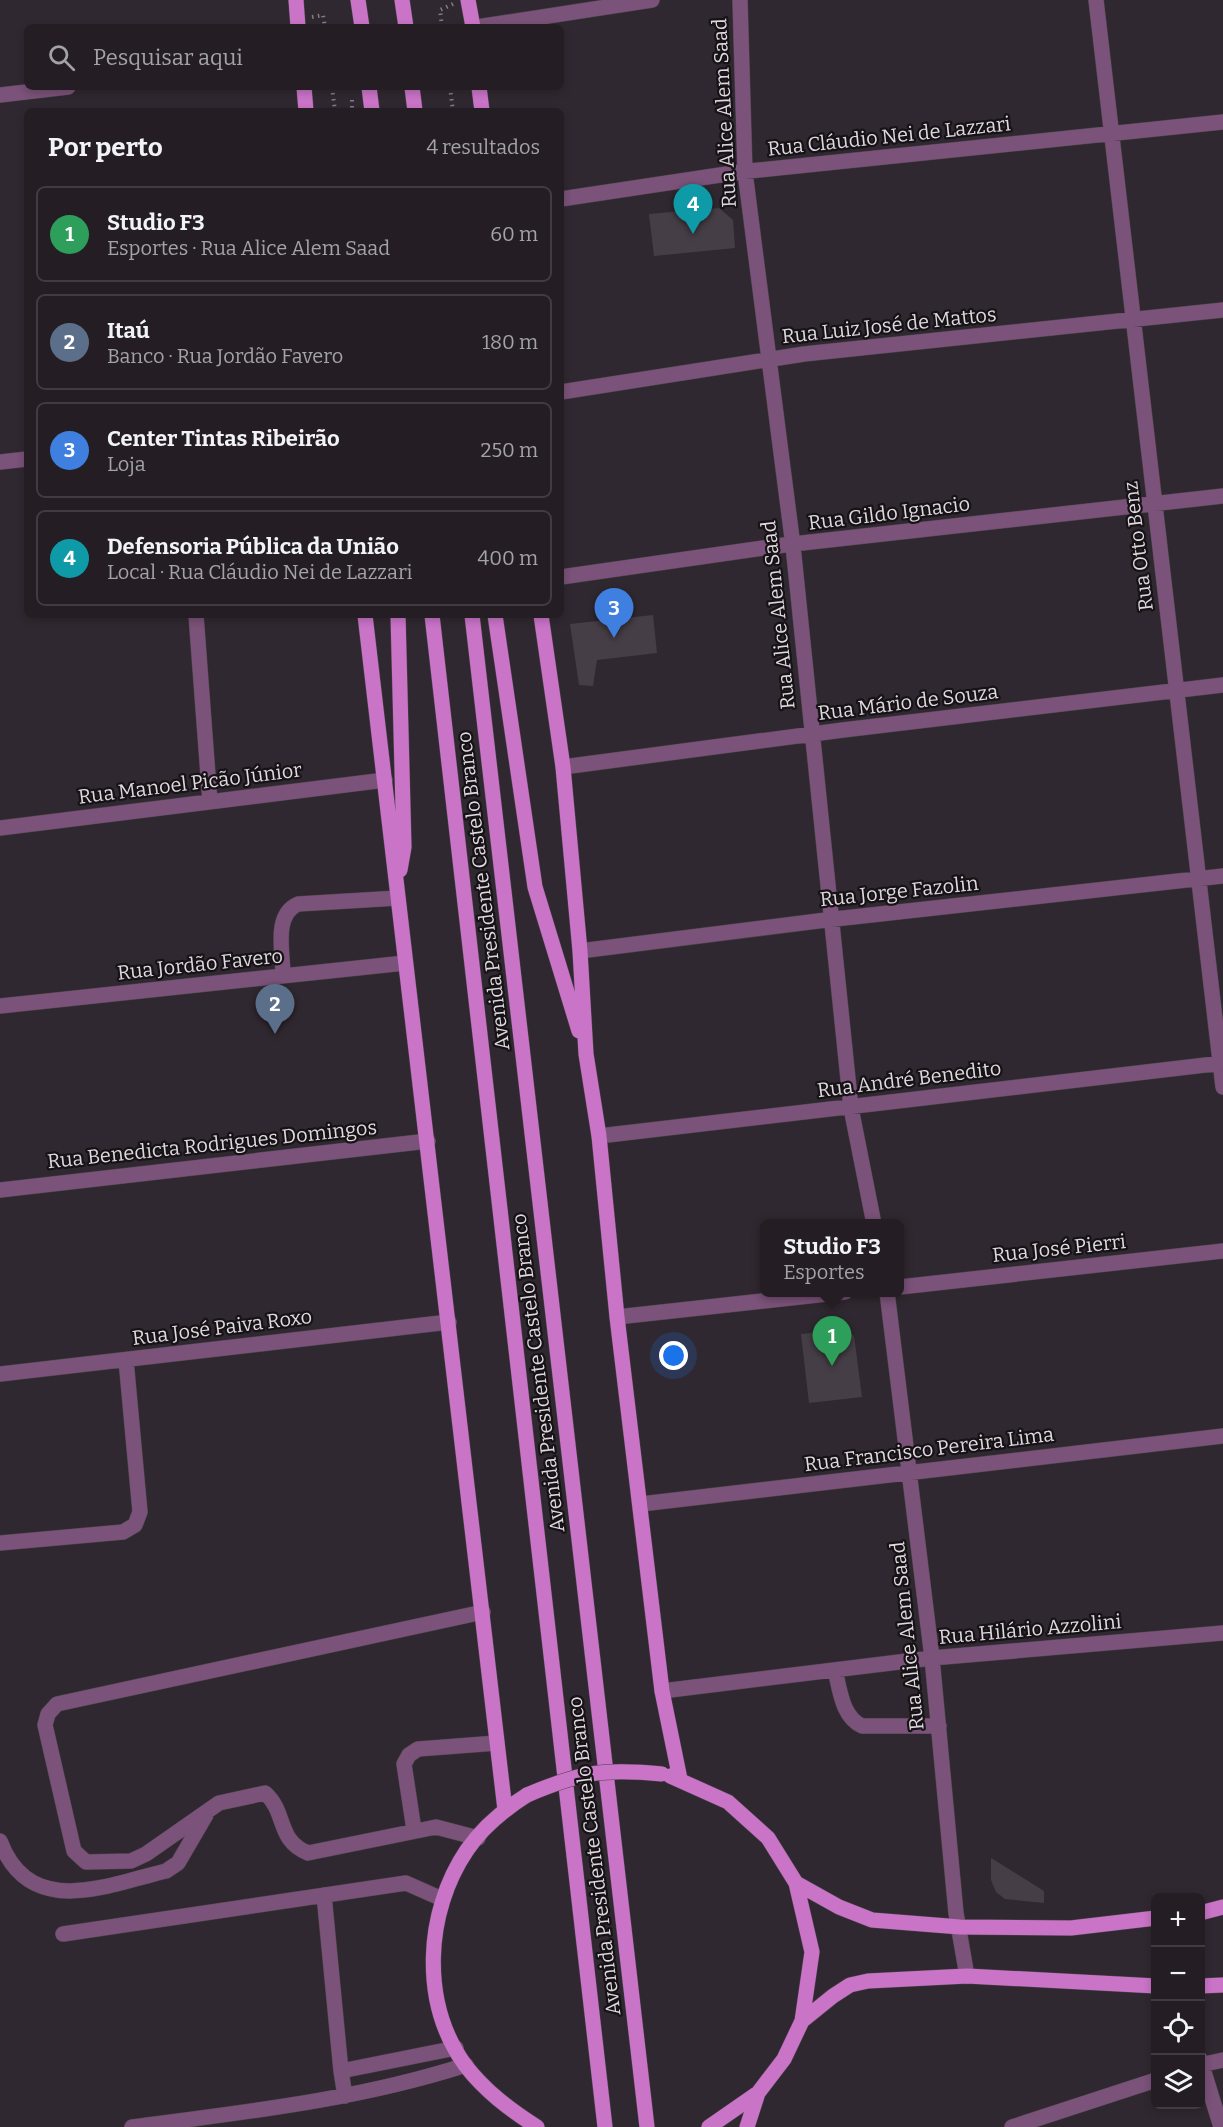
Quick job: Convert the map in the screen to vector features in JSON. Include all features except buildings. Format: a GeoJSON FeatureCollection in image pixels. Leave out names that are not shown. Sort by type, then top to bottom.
{"type":"FeatureCollection","features":[{"type":"Feature","properties":{"kind":"main road"},"geometry":{"type":"LineString","coordinates":[[296,0],[298,24]]}},
{"type":"Feature","properties":{"kind":"main road"},"geometry":{"type":"LineString","coordinates":[[358,0],[362,24]]}},
{"type":"Feature","properties":{"kind":"main road"},"geometry":{"type":"LineString","coordinates":[[402,0],[405,24]]}},
{"type":"Feature","properties":{"kind":"main road"},"geometry":{"type":"LineString","coordinates":[[468,0],[474,24]]}},
{"type":"Feature","properties":{"kind":"main road"},"geometry":{"type":"LineString","coordinates":[[304,90],[306,108]]}},
{"type":"Feature","properties":{"kind":"main road"},"geometry":{"type":"LineString","coordinates":[[369,90],[372,108]]}},
{"type":"Feature","properties":{"kind":"main road"},"geometry":{"type":"LineString","coordinates":[[412,90],[415,108]]}},
{"type":"Feature","properties":{"kind":"main road"},"geometry":{"type":"LineString","coordinates":[[479,90],[482,108]]}},
{"type":"Feature","properties":{"kind":"main road"},"geometry":{"type":"LineString","coordinates":[[365,618],[505,1810]]}},
{"type":"Feature","properties":{"kind":"main road"},"geometry":{"type":"LineString","coordinates":[[397,894],[404,846],[398,618]]}},
{"type":"Feature","properties":{"kind":"main road","name":"Avenida Presidente Castelo Branco"},"geometry":{"type":"LineString","coordinates":[[432,618],[606,2127]]}},
{"type":"Feature","properties":{"kind":"main road","name":"Avenida Presidente Castelo Branco"},"geometry":{"type":"LineString","coordinates":[[472,618],[647,2127]]}},
{"type":"Feature","properties":{"kind":"main road"},"geometry":{"type":"LineString","coordinates":[[495,618],[535,887],[586,1054]]}},
{"type":"Feature","properties":{"kind":"main road"},"geometry":{"type":"LineString","coordinates":[[541,618],[563,767],[580,951],[586,1054],[599,1136],[617,1317],[662,1691],[680,1779]]}},
{"type":"Feature","properties":{"kind":"main road"},"geometry":{"type":"LineString","coordinates":[[537,2127],[500,2103],[466,2065],[441,2013],[434,1975],[434,1936],[442,1899],[467,1850],[505,1810],[527,1795],[570,1777],[615,1770],[662,1774],[680,1779],[728,1802],[768,1838],[796,1883],[812,1952],[802,2021],[784,2060],[758,2093],[709,2127]]}},
{"type":"Feature","properties":{"kind":"main road"},"geometry":{"type":"LineString","coordinates":[[796,1883],[839,1907],[872,1920],[960,1927],[1071,1928],[1151,1918]]}},
{"type":"Feature","properties":{"kind":"main road"},"geometry":{"type":"LineString","coordinates":[[1205,1914],[1223,1907]]}},
{"type":"Feature","properties":{"kind":"main road"},"geometry":{"type":"LineString","coordinates":[[802,2021],[850,1985],[868,1981],[967,1976],[1151,1986]]}},
{"type":"Feature","properties":{"kind":"main road"},"geometry":{"type":"LineString","coordinates":[[1205,1986],[1223,1985]]}},
{"type":"Feature","properties":{"kind":"main road"},"geometry":{"type":"LineString","coordinates":[[747,2127],[758,2093]]}},
{"type":"Feature","properties":{"kind":"street"},"geometry":{"type":"LineString","coordinates":[[495,24],[652,0]]}},
{"type":"Feature","properties":{"kind":"street","name":"Rua Alice Alem Saad"},"geometry":{"type":"LineString","coordinates":[[740,0],[745,172],[765,323],[767,359],[774,392],[793,546],[852,1108],[873,1219]]}},
{"type":"Feature","properties":{"kind":"street","name":"Rua Otto Benz"},"geometry":{"type":"LineString","coordinates":[[1096,0],[1223,1087]]}},
{"type":"Feature","properties":{"kind":"street"},"geometry":{"type":"LineString","coordinates":[[0,95],[42,90]]}},
{"type":"Feature","properties":{"kind":"street","name":"Rua Cláudio Nei de Lazzari"},"geometry":{"type":"LineString","coordinates":[[564,199],[745,172],[1223,122]]}},
{"type":"Feature","properties":{"kind":"street","name":"Rua Luiz José de Mattos"},"geometry":{"type":"LineString","coordinates":[[564,392],[767,359],[1223,310]]}},
{"type":"Feature","properties":{"kind":"street"},"geometry":{"type":"LineString","coordinates":[[0,462],[24,459]]}},
{"type":"Feature","properties":{"kind":"street","name":"Rua Gildo Ignacio"},"geometry":{"type":"LineString","coordinates":[[564,577],[784,545],[793,546],[1223,496]]}},
{"type":"Feature","properties":{"kind":"street"},"geometry":{"type":"LineString","coordinates":[[196,618],[210,802]]}},
{"type":"Feature","properties":{"kind":"street","name":"Rua Mário de Souza"},"geometry":{"type":"LineString","coordinates":[[563,767],[1223,685]]}},
{"type":"Feature","properties":{"kind":"street","name":"Rua Manoel Picão Júnior"},"geometry":{"type":"LineString","coordinates":[[0,828],[385,780]]}},
{"type":"Feature","properties":{"kind":"street","name":"Rua Jorge Fazolin"},"geometry":{"type":"LineString","coordinates":[[580,951],[1223,876]]}},
{"type":"Feature","properties":{"kind":"street"},"geometry":{"type":"LineString","coordinates":[[283,976],[282,918],[288,908],[298,904],[397,894]]}},
{"type":"Feature","properties":{"kind":"street","name":"Rua Jordão Favero"},"geometry":{"type":"LineString","coordinates":[[0,1006],[405,963]]}},
{"type":"Feature","properties":{"kind":"street","name":"Rua André Benedito"},"geometry":{"type":"LineString","coordinates":[[599,1136],[1222,1063]]}},
{"type":"Feature","properties":{"kind":"street","name":"Rua Benedicta Rodrigues Domingos"},"geometry":{"type":"LineString","coordinates":[[0,1190],[428,1141]]}},
{"type":"Feature","properties":{"kind":"street","name":"Rua José Pierri"},"geometry":{"type":"LineString","coordinates":[[904,1287],[1223,1251]]}},
{"type":"Feature","properties":{"kind":"street"},"geometry":{"type":"LineString","coordinates":[[617,1317],[807,1297]]}},
{"type":"Feature","properties":{"kind":"street","name":"Rua Alice Alem Saad"},"geometry":{"type":"LineString","coordinates":[[887,1297],[932,1658],[967,1976]]}},
{"type":"Feature","properties":{"kind":"street","name":"Rua José Paiva Roxo"},"geometry":{"type":"LineString","coordinates":[[0,1374],[449,1322]]}},
{"type":"Feature","properties":{"kind":"street"},"geometry":{"type":"LineString","coordinates":[[0,1543],[123,1532],[135,1525],[140,1512],[126,1360]]}},
{"type":"Feature","properties":{"kind":"street","name":"Rua Francisco Pereira Lima"},"geometry":{"type":"LineString","coordinates":[[641,1504],[1223,1436]]}},
{"type":"Feature","properties":{"kind":"street"},"geometry":{"type":"LineString","coordinates":[[477,1838],[436,1827],[308,1853],[288,1842],[275,1806],[265,1793],[219,1803],[208,1813],[146,1854],[131,1861],[86,1862],[74,1851],[45,1725],[48,1714],[57,1704],[483,1612]]}},
{"type":"Feature","properties":{"kind":"street","name":"Rua Hilário Azzolini"},"geometry":{"type":"LineString","coordinates":[[662,1691],[932,1658],[1223,1633]]}},
{"type":"Feature","properties":{"kind":"street"},"geometry":{"type":"LineString","coordinates":[[835,1670],[847,1716],[854,1722],[862,1726],[939,1726]]}},
{"type":"Feature","properties":{"kind":"street"},"geometry":{"type":"LineString","coordinates":[[414,1830],[404,1764],[409,1755],[418,1749],[497,1743]]}},
{"type":"Feature","properties":{"kind":"street"},"geometry":{"type":"LineString","coordinates":[[0,1841],[5,1856],[27,1878],[48,1890],[74,1893],[166,1871],[178,1863],[208,1813]]}},
{"type":"Feature","properties":{"kind":"street"},"geometry":{"type":"LineString","coordinates":[[63,1934],[406,1883],[442,1899]]}},
{"type":"Feature","properties":{"kind":"street"},"geometry":{"type":"LineString","coordinates":[[324,1895],[340,2071],[345,2096]]}},
{"type":"Feature","properties":{"kind":"street"},"geometry":{"type":"LineString","coordinates":[[340,2071],[456,2048]]}},
{"type":"Feature","properties":{"kind":"street"},"geometry":{"type":"LineString","coordinates":[[1205,2062],[1223,2060]]}},
{"type":"Feature","properties":{"kind":"street"},"geometry":{"type":"LineString","coordinates":[[132,2127],[345,2096],[424,2079],[466,2065]]}},
{"type":"Feature","properties":{"kind":"street"},"geometry":{"type":"LineString","coordinates":[[1205,2076],[1221,2127]]}},
{"type":"Feature","properties":{"kind":"street"},"geometry":{"type":"LineString","coordinates":[[1012,2127],[1151,2081]]}},
{"type":"Feature","properties":{"kind":"path"},"geometry":{"type":"LineString","coordinates":[[442,24],[440,10],[462,0]]}},
{"type":"Feature","properties":{"kind":"path"},"geometry":{"type":"LineString","coordinates":[[332,90],[335,108]]}},
{"type":"Feature","properties":{"kind":"path"},"geometry":{"type":"LineString","coordinates":[[450,90],[453,108]]}},
{"type":"Feature","properties":{"kind":"place","name":"Defensoria Pública da União"},"geometry":{"type":"Point","coordinates":[693,234]}},
{"type":"Feature","properties":{"kind":"place","name":"Center Tintas Ribeirão"},"geometry":{"type":"Point","coordinates":[614,638]}},
{"type":"Feature","properties":{"kind":"place","name":"Itaú"},"geometry":{"type":"Point","coordinates":[275,1034]}},
{"type":"Feature","properties":{"kind":"place","name":"Studio F3"},"geometry":{"type":"Point","coordinates":[832,1366]}}]}
